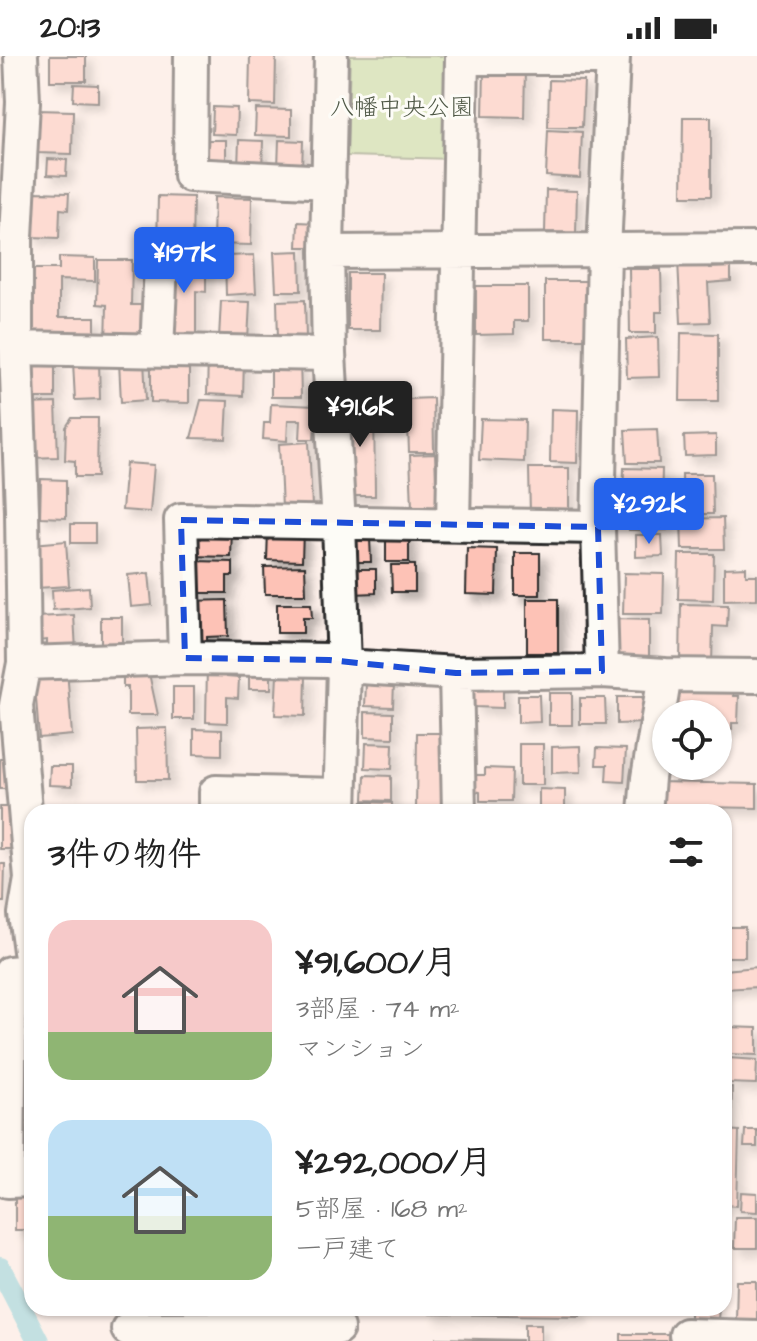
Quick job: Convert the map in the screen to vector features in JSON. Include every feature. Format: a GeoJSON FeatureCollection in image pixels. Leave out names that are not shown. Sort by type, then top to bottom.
{"type":"FeatureCollection","features":[{"type":"Feature","properties":{"kind":"street"},"geometry":{"type":"LineString","coordinates":[[21,56],[23,102],[10,445],[11,511],[24,663],[16,705],[25,804]]}},
{"type":"Feature","properties":{"kind":"street"},"geometry":{"type":"LineString","coordinates":[[191,56],[190,175],[329,182]]}},
{"type":"Feature","properties":{"kind":"street"},"geometry":{"type":"LineString","coordinates":[[216,804],[216,792],[340,804],[344,666],[327,252],[331,56]]}},
{"type":"Feature","properties":{"kind":"street"},"geometry":{"type":"LineString","coordinates":[[453,524],[462,58],[613,58],[604,250],[598,527],[602,671]]}},
{"type":"Feature","properties":{"kind":"street"},"geometry":{"type":"LineString","coordinates":[[327,252],[757,249]]}},
{"type":"Feature","properties":{"kind":"street"},"geometry":{"type":"LineString","coordinates":[[157,350],[161,264]]}},
{"type":"Feature","properties":{"kind":"street"},"geometry":{"type":"LineString","coordinates":[[16,348],[329,354]]}},
{"type":"Feature","properties":{"kind":"street"},"geometry":{"type":"LineString","coordinates":[[185,658],[181,520],[598,527]]}},
{"type":"Feature","properties":{"kind":"street"},"geometry":{"type":"LineString","coordinates":[[24,663],[185,658],[329,660],[344,666],[456,673],[602,671],[757,676]]}},
{"type":"Feature","properties":{"kind":"street"},"geometry":{"type":"LineString","coordinates":[[456,673],[459,804]]}},
{"type":"Feature","properties":{"kind":"street"},"geometry":{"type":"LineString","coordinates":[[646,804],[665,675]]}},
{"type":"Feature","properties":{"kind":"street"},"geometry":{"type":"LineString","coordinates":[[24,892],[12,913],[24,938]]}},
{"type":"Feature","properties":{"kind":"street"},"geometry":{"type":"LineString","coordinates":[[24,972],[10,973],[8,1181],[24,1180]]}},
{"type":"Feature","properties":{"kind":"street"},"geometry":{"type":"LineString","coordinates":[[128,1326],[331,1327]]}},
{"type":"Feature","properties":{"kind":"street"},"geometry":{"type":"LineString","coordinates":[[685,1328],[757,1337]]}},
{"type":"Feature","properties":{"kind":"highlighted area"},"geometry":{"type":"Polygon","coordinates":[[[181,520],[598,527],[602,671],[456,673],[329,660],[185,658],[181,520]]]}},
{"type":"Feature","properties":{"kind":"green space","name":"八幡中央公園"},"geometry":{"type":"Polygon","coordinates":[[[350,56],[455,56],[452,159],[347,156],[350,56]]]}},
{"type":"Feature","properties":{"kind":"building"},"geometry":{"type":"Polygon","coordinates":[[[50,56],[86,56],[86,81],[50,81],[50,56]]]}},
{"type":"Feature","properties":{"kind":"building"},"geometry":{"type":"Polygon","coordinates":[[[250,56],[276,56],[275,105],[249,104],[250,56]]]}},
{"type":"Feature","properties":{"kind":"building"},"geometry":{"type":"Polygon","coordinates":[[[484,68],[525,69],[524,117],[483,116],[484,68]]]}},
{"type":"Feature","properties":{"kind":"building"},"geometry":{"type":"Polygon","coordinates":[[[549,80],[584,81],[582,127],[548,127],[549,80]]]}},
{"type":"Feature","properties":{"kind":"building"},"geometry":{"type":"Polygon","coordinates":[[[74,84],[98,85],[98,102],[73,101],[74,84]]]}},
{"type":"Feature","properties":{"kind":"building"},"geometry":{"type":"Polygon","coordinates":[[[213,107],[237,108],[236,135],[212,134],[213,107]]]}},
{"type":"Feature","properties":{"kind":"building"},"geometry":{"type":"Polygon","coordinates":[[[256,109],[291,110],[291,136],[255,135],[256,109]]]}},
{"type":"Feature","properties":{"kind":"building"},"geometry":{"type":"Polygon","coordinates":[[[37,110],[73,111],[72,154],[36,153],[37,110]]]}},
{"type":"Feature","properties":{"kind":"building"},"geometry":{"type":"Polygon","coordinates":[[[683,117],[711,117],[711,196],[682,196],[683,117]]]}},
{"type":"Feature","properties":{"kind":"building"},"geometry":{"type":"Polygon","coordinates":[[[548,130],[582,132],[580,178],[546,176],[548,130]]]}},
{"type":"Feature","properties":{"kind":"building"},"geometry":{"type":"Polygon","coordinates":[[[199,140],[226,140],[226,164],[199,164],[199,140]]]}},
{"type":"Feature","properties":{"kind":"building"},"geometry":{"type":"Polygon","coordinates":[[[239,140],[263,141],[262,168],[238,167],[239,140]]]}},
{"type":"Feature","properties":{"kind":"building"},"geometry":{"type":"Polygon","coordinates":[[[279,140],[303,141],[302,168],[278,167],[279,140]]]}},
{"type":"Feature","properties":{"kind":"building"},"geometry":{"type":"Polygon","coordinates":[[[48,159],[67,160],[66,176],[47,175],[48,159]]]}},
{"type":"Feature","properties":{"kind":"building"},"geometry":{"type":"Polygon","coordinates":[[[546,190],[577,191],[576,233],[545,232],[546,190]]]}},
{"type":"Feature","properties":{"kind":"building"},"geometry":{"type":"Polygon","coordinates":[[[33,192],[69,193],[68,210],[60,209],[59,238],[31,237],[33,192]]]}},
{"type":"Feature","properties":{"kind":"building"},"geometry":{"type":"Polygon","coordinates":[[[158,196],[193,197],[192,250],[157,250],[158,196]]]}},
{"type":"Feature","properties":{"kind":"building"},"geometry":{"type":"Polygon","coordinates":[[[214,197],[252,198],[251,245],[213,244],[214,197]]]}},
{"type":"Feature","properties":{"kind":"building"},"geometry":{"type":"Polygon","coordinates":[[[298,222],[317,223],[316,247],[297,247],[298,222]]]}},
{"type":"Feature","properties":{"kind":"building"},"geometry":{"type":"Polygon","coordinates":[[[300,251],[301,291],[276,291],[274,252],[300,251]]]}},
{"type":"Feature","properties":{"kind":"building"},"geometry":{"type":"Polygon","coordinates":[[[254,255],[256,293],[226,295],[225,256],[254,255]]]}},
{"type":"Feature","properties":{"kind":"building"},"geometry":{"type":"Polygon","coordinates":[[[59,257],[95,258],[95,281],[59,280],[59,317],[95,317],[95,338],[25,337],[26,269],[59,269],[59,257]]]}},
{"type":"Feature","properties":{"kind":"building"},"geometry":{"type":"Polygon","coordinates":[[[171,257],[206,257],[206,292],[196,291],[196,337],[164,337],[171,257]]]}},
{"type":"Feature","properties":{"kind":"building"},"geometry":{"type":"Polygon","coordinates":[[[708,259],[709,268],[731,267],[731,281],[708,283],[710,322],[681,323],[678,260],[708,259]]]}},
{"type":"Feature","properties":{"kind":"building"},"geometry":{"type":"Polygon","coordinates":[[[98,260],[132,260],[131,305],[141,305],[140,344],[106,344],[107,305],[97,304],[98,260]]]}},
{"type":"Feature","properties":{"kind":"building"},"geometry":{"type":"Polygon","coordinates":[[[629,269],[661,269],[662,312],[656,312],[656,333],[630,333],[629,269]]]}},
{"type":"Feature","properties":{"kind":"building"},"geometry":{"type":"Polygon","coordinates":[[[348,273],[381,273],[380,330],[348,330],[348,273]]]}},
{"type":"Feature","properties":{"kind":"building"},"geometry":{"type":"Polygon","coordinates":[[[545,281],[594,281],[594,339],[545,339],[545,281]]]}},
{"type":"Feature","properties":{"kind":"building"},"geometry":{"type":"Polygon","coordinates":[[[476,286],[528,286],[528,321],[514,321],[514,334],[476,335],[476,286]]]}},
{"type":"Feature","properties":{"kind":"building"},"geometry":{"type":"Polygon","coordinates":[[[305,300],[306,339],[278,339],[277,301],[305,300]]]}},
{"type":"Feature","properties":{"kind":"building"},"geometry":{"type":"Polygon","coordinates":[[[221,301],[250,302],[248,340],[219,338],[221,301]]]}},
{"type":"Feature","properties":{"kind":"building"},"geometry":{"type":"Polygon","coordinates":[[[681,333],[718,334],[718,401],[680,401],[681,333]]]}},
{"type":"Feature","properties":{"kind":"building"},"geometry":{"type":"Polygon","coordinates":[[[658,337],[659,377],[627,378],[626,339],[658,337]]]}},
{"type":"Feature","properties":{"kind":"building"},"geometry":{"type":"Polygon","coordinates":[[[28,352],[55,352],[55,398],[28,398],[28,352]]]}},
{"type":"Feature","properties":{"kind":"building"},"geometry":{"type":"Polygon","coordinates":[[[151,356],[189,356],[189,403],[151,402],[151,356]]]}},
{"type":"Feature","properties":{"kind":"building"},"geometry":{"type":"Polygon","coordinates":[[[208,358],[244,359],[243,396],[207,394],[208,358]]]}},
{"type":"Feature","properties":{"kind":"building"},"geometry":{"type":"Polygon","coordinates":[[[271,358],[300,358],[301,397],[271,397],[271,358]]]}},
{"type":"Feature","properties":{"kind":"building"},"geometry":{"type":"Polygon","coordinates":[[[144,360],[146,400],[121,402],[119,362],[144,360]]]}},
{"type":"Feature","properties":{"kind":"building"},"geometry":{"type":"Polygon","coordinates":[[[99,361],[100,399],[75,400],[73,362],[99,361]]]}},
{"type":"Feature","properties":{"kind":"building"},"geometry":{"type":"Polygon","coordinates":[[[433,398],[434,452],[409,452],[407,399],[433,398]]]}},
{"type":"Feature","properties":{"kind":"building"},"geometry":{"type":"Polygon","coordinates":[[[201,400],[228,401],[226,439],[191,438],[201,400]]]}},
{"type":"Feature","properties":{"kind":"building"},"geometry":{"type":"Polygon","coordinates":[[[344,402],[374,402],[375,496],[345,496],[344,402]]]}},
{"type":"Feature","properties":{"kind":"building"},"geometry":{"type":"Polygon","coordinates":[[[56,403],[58,457],[28,458],[25,404],[56,403]]]}},
{"type":"Feature","properties":{"kind":"building"},"geometry":{"type":"Polygon","coordinates":[[[271,404],[316,406],[314,439],[300,439],[301,420],[288,420],[287,441],[263,439],[264,423],[270,423],[271,404]]]}},
{"type":"Feature","properties":{"kind":"building"},"geometry":{"type":"Polygon","coordinates":[[[551,409],[578,410],[577,463],[550,462],[551,409]]]}},
{"type":"Feature","properties":{"kind":"building"},"geometry":{"type":"Polygon","coordinates":[[[72,418],[98,418],[97,477],[75,477],[75,461],[65,460],[66,427],[72,418]]]}},
{"type":"Feature","properties":{"kind":"building"},"geometry":{"type":"Polygon","coordinates":[[[481,419],[525,420],[524,462],[479,460],[481,419]]]}},
{"type":"Feature","properties":{"kind":"building"},"geometry":{"type":"Polygon","coordinates":[[[657,429],[659,463],[627,463],[625,430],[657,429]]]}},
{"type":"Feature","properties":{"kind":"building"},"geometry":{"type":"Polygon","coordinates":[[[716,435],[716,455],[685,456],[684,436],[716,435]]]}},
{"type":"Feature","properties":{"kind":"building"},"geometry":{"type":"Polygon","coordinates":[[[309,442],[312,507],[282,508],[279,444],[309,442]]]}},
{"type":"Feature","properties":{"kind":"building"},"geometry":{"type":"Polygon","coordinates":[[[435,454],[437,508],[412,508],[410,455],[435,454]]]}},
{"type":"Feature","properties":{"kind":"building"},"geometry":{"type":"Polygon","coordinates":[[[126,463],[154,465],[150,512],[122,510],[126,463]]]}},
{"type":"Feature","properties":{"kind":"building"},"geometry":{"type":"Polygon","coordinates":[[[529,468],[569,468],[569,514],[530,515],[529,468]]]}},
{"type":"Feature","properties":{"kind":"building"},"geometry":{"type":"Polygon","coordinates":[[[624,468],[662,469],[661,507],[629,507],[629,499],[623,499],[624,468]]]}},
{"type":"Feature","properties":{"kind":"building"},"geometry":{"type":"Polygon","coordinates":[[[682,474],[712,474],[713,514],[683,514],[682,474]]]}},
{"type":"Feature","properties":{"kind":"building"},"geometry":{"type":"Polygon","coordinates":[[[41,479],[66,480],[66,518],[40,517],[41,479]]]}},
{"type":"Feature","properties":{"kind":"building"},"geometry":{"type":"Polygon","coordinates":[[[629,514],[667,514],[667,530],[629,530],[629,514]]]}},
{"type":"Feature","properties":{"kind":"building"},"geometry":{"type":"Polygon","coordinates":[[[723,518],[724,549],[682,549],[681,519],[723,518]]]}},
{"type":"Feature","properties":{"kind":"building"},"geometry":{"type":"Polygon","coordinates":[[[71,524],[95,524],[95,543],[71,543],[71,524]]]}},
{"type":"Feature","properties":{"kind":"building"},"geometry":{"type":"Polygon","coordinates":[[[190,527],[232,528],[231,557],[189,556],[190,527]]]}},
{"type":"Feature","properties":{"kind":"building"},"geometry":{"type":"Polygon","coordinates":[[[268,530],[303,531],[302,561],[267,560],[268,530]]]}},
{"type":"Feature","properties":{"kind":"building"},"geometry":{"type":"Polygon","coordinates":[[[409,534],[409,562],[386,562],[386,535],[409,534]]]}},
{"type":"Feature","properties":{"kind":"building"},"geometry":{"type":"Polygon","coordinates":[[[636,535],[662,535],[663,556],[636,557],[636,535]]]}},
{"type":"Feature","properties":{"kind":"building"},"geometry":{"type":"Polygon","coordinates":[[[347,538],[370,538],[371,562],[348,562],[347,538]]]}},
{"type":"Feature","properties":{"kind":"building"},"geometry":{"type":"Polygon","coordinates":[[[66,541],[69,586],[36,588],[33,544],[66,541]]]}},
{"type":"Feature","properties":{"kind":"building"},"geometry":{"type":"Polygon","coordinates":[[[467,548],[497,549],[496,595],[466,594],[467,548]]]}},
{"type":"Feature","properties":{"kind":"building"},"geometry":{"type":"Polygon","coordinates":[[[515,553],[540,553],[540,595],[515,595],[515,553]]]}},
{"type":"Feature","properties":{"kind":"building"},"geometry":{"type":"Polygon","coordinates":[[[679,554],[714,554],[713,600],[678,599],[679,554]]]}},
{"type":"Feature","properties":{"kind":"building"},"geometry":{"type":"Polygon","coordinates":[[[195,561],[233,562],[233,576],[227,576],[227,593],[194,593],[195,561]]]}},
{"type":"Feature","properties":{"kind":"building"},"geometry":{"type":"Polygon","coordinates":[[[391,565],[415,565],[415,592],[392,592],[391,565]]]}},
{"type":"Feature","properties":{"kind":"building"},"geometry":{"type":"Polygon","coordinates":[[[305,566],[306,594],[265,594],[264,567],[305,566]]]}},
{"type":"Feature","properties":{"kind":"building"},"geometry":{"type":"Polygon","coordinates":[[[746,567],[746,575],[757,575],[757,599],[724,600],[724,568],[746,567]]]}},
{"type":"Feature","properties":{"kind":"building"},"geometry":{"type":"Polygon","coordinates":[[[353,569],[376,569],[376,593],[353,594],[353,569]]]}},
{"type":"Feature","properties":{"kind":"building"},"geometry":{"type":"Polygon","coordinates":[[[149,573],[152,605],[131,607],[128,575],[149,573]]]}},
{"type":"Feature","properties":{"kind":"building"},"geometry":{"type":"Polygon","coordinates":[[[624,573],[664,574],[663,614],[623,614],[624,573]]]}},
{"type":"Feature","properties":{"kind":"building"},"geometry":{"type":"Polygon","coordinates":[[[89,587],[90,607],[53,610],[52,590],[89,587]]]}},
{"type":"Feature","properties":{"kind":"building"},"geometry":{"type":"Polygon","coordinates":[[[527,599],[558,599],[558,653],[527,653],[527,599]]]}},
{"type":"Feature","properties":{"kind":"building"},"geometry":{"type":"Polygon","coordinates":[[[227,600],[228,636],[207,637],[207,655],[192,656],[190,601],[227,600]]]}},
{"type":"Feature","properties":{"kind":"building"},"geometry":{"type":"Polygon","coordinates":[[[277,604],[311,604],[312,618],[303,618],[303,633],[277,633],[277,604]]]}},
{"type":"Feature","properties":{"kind":"building"},"geometry":{"type":"Polygon","coordinates":[[[681,604],[728,605],[727,627],[713,626],[712,663],[680,663],[681,604]]]}},
{"type":"Feature","properties":{"kind":"building"},"geometry":{"type":"Polygon","coordinates":[[[74,615],[76,651],[47,653],[47,640],[38,641],[37,617],[74,615]]]}},
{"type":"Feature","properties":{"kind":"building"},"geometry":{"type":"Polygon","coordinates":[[[101,617],[122,617],[122,649],[101,649],[101,617]]]}},
{"type":"Feature","properties":{"kind":"building"},"geometry":{"type":"Polygon","coordinates":[[[616,619],[649,620],[649,660],[615,659],[616,619]]]}},
{"type":"Feature","properties":{"kind":"building"},"geometry":{"type":"Polygon","coordinates":[[[123,664],[150,664],[158,715],[128,715],[128,687],[123,687],[123,664]]]}},
{"type":"Feature","properties":{"kind":"building"},"geometry":{"type":"Polygon","coordinates":[[[207,665],[227,666],[227,677],[239,678],[238,698],[227,697],[227,723],[206,722],[207,665]]]}},
{"type":"Feature","properties":{"kind":"building"},"geometry":{"type":"Polygon","coordinates":[[[249,667],[271,667],[271,689],[249,689],[249,667]]]}},
{"type":"Feature","properties":{"kind":"building"},"geometry":{"type":"Polygon","coordinates":[[[67,669],[72,735],[39,738],[34,671],[67,669]]]}},
{"type":"Feature","properties":{"kind":"building"},"geometry":{"type":"Polygon","coordinates":[[[277,675],[306,676],[305,716],[275,715],[277,675]]]}},
{"type":"Feature","properties":{"kind":"building"},"geometry":{"type":"Polygon","coordinates":[[[366,682],[394,683],[393,707],[365,706],[366,682]]]}},
{"type":"Feature","properties":{"kind":"building"},"geometry":{"type":"Polygon","coordinates":[[[474,682],[503,682],[503,708],[474,707],[474,682]]]}},
{"type":"Feature","properties":{"kind":"building"},"geometry":{"type":"Polygon","coordinates":[[[675,683],[734,687],[734,696],[739,696],[738,723],[732,723],[732,700],[674,700],[675,683]]]}},
{"type":"Feature","properties":{"kind":"building"},"geometry":{"type":"Polygon","coordinates":[[[173,687],[194,687],[194,719],[173,719],[173,687]]]}},
{"type":"Feature","properties":{"kind":"building"},"geometry":{"type":"Polygon","coordinates":[[[549,693],[572,693],[572,725],[549,725],[549,693]]]}},
{"type":"Feature","properties":{"kind":"building"},"geometry":{"type":"Polygon","coordinates":[[[518,695],[539,695],[540,722],[518,723],[518,695]]]}},
{"type":"Feature","properties":{"kind":"building"},"geometry":{"type":"Polygon","coordinates":[[[617,697],[644,697],[644,723],[617,724],[617,697]]]}},
{"type":"Feature","properties":{"kind":"building"},"geometry":{"type":"Polygon","coordinates":[[[580,698],[605,698],[606,724],[580,724],[580,698]]]}},
{"type":"Feature","properties":{"kind":"building"},"geometry":{"type":"Polygon","coordinates":[[[365,712],[393,713],[393,738],[365,737],[365,712]]]}},
{"type":"Feature","properties":{"kind":"building"},"geometry":{"type":"Polygon","coordinates":[[[167,728],[168,780],[137,780],[136,729],[167,728]]]}},
{"type":"Feature","properties":{"kind":"building"},"geometry":{"type":"Polygon","coordinates":[[[194,729],[222,730],[222,755],[194,754],[194,729]]]}},
{"type":"Feature","properties":{"kind":"building"},"geometry":{"type":"Polygon","coordinates":[[[417,733],[443,733],[442,804],[416,804],[417,733]]]}},
{"type":"Feature","properties":{"kind":"building"},"geometry":{"type":"Polygon","coordinates":[[[366,743],[393,744],[392,769],[365,768],[366,743]]]}},
{"type":"Feature","properties":{"kind":"building"},"geometry":{"type":"Polygon","coordinates":[[[519,744],[543,744],[543,785],[519,785],[519,744]]]}},
{"type":"Feature","properties":{"kind":"building"},"geometry":{"type":"Polygon","coordinates":[[[580,746],[581,772],[552,773],[552,747],[580,746]]]}},
{"type":"Feature","properties":{"kind":"building"},"geometry":{"type":"Polygon","coordinates":[[[597,748],[626,749],[624,782],[606,781],[607,765],[596,765],[597,748]]]}},
{"type":"Feature","properties":{"kind":"building"},"geometry":{"type":"Polygon","coordinates":[[[0,759],[6,759],[5,789],[0,789],[0,759]]]}},
{"type":"Feature","properties":{"kind":"building"},"geometry":{"type":"Polygon","coordinates":[[[50,766],[72,766],[72,786],[49,785],[50,766]]]}},
{"type":"Feature","properties":{"kind":"building"},"geometry":{"type":"Polygon","coordinates":[[[485,768],[512,769],[511,801],[480,801],[480,792],[475,791],[475,775],[485,775],[485,768]]]}},
{"type":"Feature","properties":{"kind":"building"},"geometry":{"type":"Polygon","coordinates":[[[365,775],[391,776],[391,801],[364,800],[365,775]]]}},
{"type":"Feature","properties":{"kind":"building"},"geometry":{"type":"Polygon","coordinates":[[[657,782],[757,784],[757,808],[732,808],[732,804],[656,804],[657,782]]]}},
{"type":"Feature","properties":{"kind":"building"},"geometry":{"type":"Polygon","coordinates":[[[539,789],[565,790],[565,804],[539,804],[539,789]]]}},
{"type":"Feature","properties":{"kind":"building"},"geometry":{"type":"Polygon","coordinates":[[[362,802],[392,803],[392,804],[362,802]]]}},
{"type":"Feature","properties":{"kind":"building"},"geometry":{"type":"Polygon","coordinates":[[[0,807],[13,807],[12,849],[0,849],[0,807]]]}},
{"type":"Feature","properties":{"kind":"building"},"geometry":{"type":"Polygon","coordinates":[[[0,864],[5,864],[4,902],[0,902],[0,864]]]}},
{"type":"Feature","properties":{"kind":"building"},"geometry":{"type":"Polygon","coordinates":[[[732,927],[745,927],[745,957],[732,957],[732,927]]]}},
{"type":"Feature","properties":{"kind":"building"},"geometry":{"type":"Polygon","coordinates":[[[757,967],[757,987],[732,989],[732,969],[757,967]]]}},
{"type":"Feature","properties":{"kind":"building"},"geometry":{"type":"Polygon","coordinates":[[[17,985],[24,985],[24,1023],[17,1023],[17,985]]]}},
{"type":"Feature","properties":{"kind":"building"},"geometry":{"type":"Polygon","coordinates":[[[732,1027],[757,1028],[757,1055],[732,1054],[732,1027]]]}},
{"type":"Feature","properties":{"kind":"building"},"geometry":{"type":"Polygon","coordinates":[[[21,1050],[24,1050],[24,1070],[21,1070],[21,1050]]]}},
{"type":"Feature","properties":{"kind":"building"},"geometry":{"type":"Polygon","coordinates":[[[732,1058],[757,1060],[756,1084],[732,1083],[732,1058]]]}},
{"type":"Feature","properties":{"kind":"building"},"geometry":{"type":"Polygon","coordinates":[[[20,1122],[24,1122],[22,1161],[20,1122]]]}},
{"type":"Feature","properties":{"kind":"building"},"geometry":{"type":"Polygon","coordinates":[[[745,1130],[757,1130],[757,1147],[744,1147],[745,1130]]]}},
{"type":"Feature","properties":{"kind":"building"},"geometry":{"type":"Polygon","coordinates":[[[732,1131],[739,1131],[737,1206],[732,1206],[732,1131]]]}},
{"type":"Feature","properties":{"kind":"building"},"geometry":{"type":"Polygon","coordinates":[[[741,1192],[757,1193],[757,1212],[740,1211],[741,1192]]]}},
{"type":"Feature","properties":{"kind":"building"},"geometry":{"type":"Polygon","coordinates":[[[15,1195],[24,1196],[24,1230],[15,1230],[15,1195]]]}},
{"type":"Feature","properties":{"kind":"building"},"geometry":{"type":"Polygon","coordinates":[[[735,1217],[757,1217],[757,1248],[734,1248],[735,1217]]]}},
{"type":"Feature","properties":{"kind":"building"},"geometry":{"type":"Polygon","coordinates":[[[737,1281],[757,1281],[757,1321],[736,1320],[737,1281]]]}},
{"type":"Feature","properties":{"kind":"building"},"geometry":{"type":"Polygon","coordinates":[[[690,1316],[718,1316],[718,1319],[690,1319],[690,1316]]]}},
{"type":"Feature","properties":{"kind":"building"},"geometry":{"type":"Polygon","coordinates":[[[525,1324],[541,1324],[541,1341],[525,1341],[525,1324]]]}},
{"type":"Feature","properties":{"kind":"building"},"geometry":{"type":"Polygon","coordinates":[[[621,1334],[668,1334],[668,1341],[621,1341],[621,1334]]]}},
{"type":"Feature","properties":{"kind":"building"},"geometry":{"type":"Polygon","coordinates":[[[437,1338],[522,1340],[522,1341],[437,1341],[437,1338]]]}},
{"type":"Feature","properties":{"kind":"waterway"},"geometry":{"type":"LineString","coordinates":[[0,1268],[24,1314]]}},
{"type":"Feature","properties":{"kind":"waterway"},"geometry":{"type":"LineString","coordinates":[[25,1316],[38,1341]]}}]}
